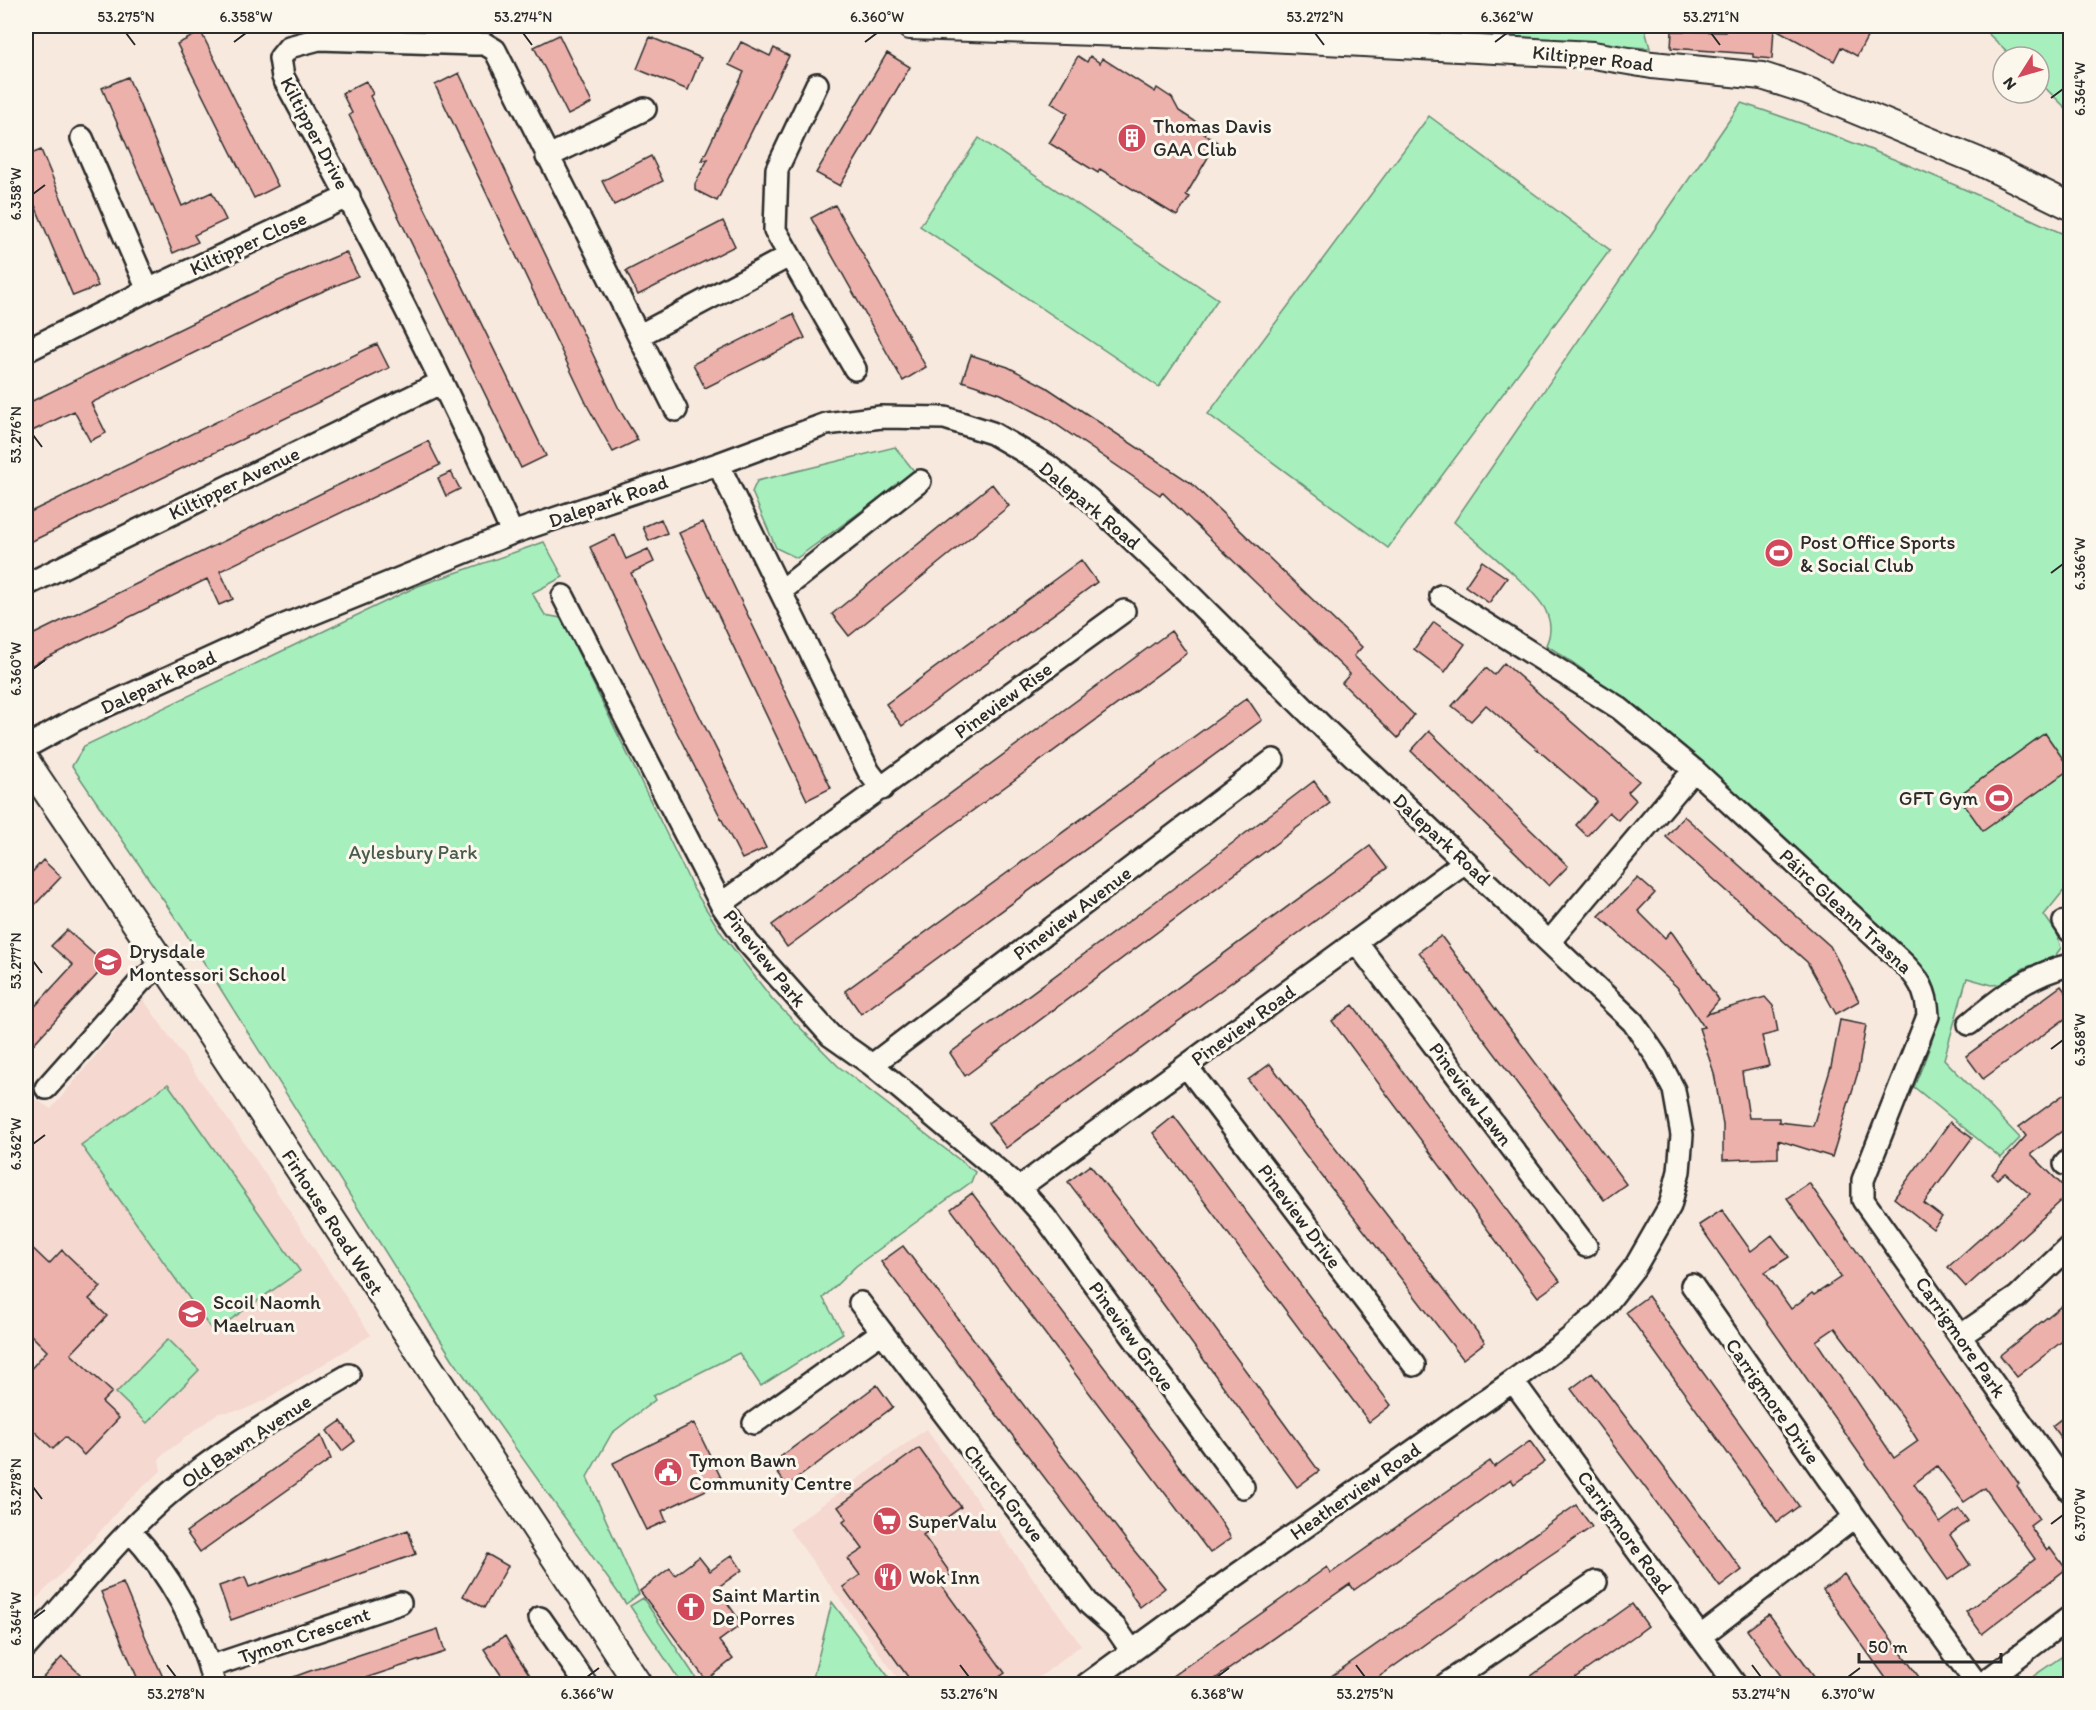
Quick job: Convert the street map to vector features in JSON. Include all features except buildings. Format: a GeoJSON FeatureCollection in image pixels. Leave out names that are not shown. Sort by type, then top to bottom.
{"type":"FeatureCollection","features":[{"type":"Feature","properties":{"kind":"street","name":"Kiltipper Road"},"geometry":{"type":"LineString","coordinates":[[910,26],[1261,38],[1581,54],[1762,76],[1806,90],[1976,160],[2070,206]]}},
{"type":"Feature","properties":{"kind":"street","name":"Kiltipper Drive"},"geometry":{"type":"LineString","coordinates":[[512,533],[442,382],[349,196],[283,77],[280,58],[289,47],[319,39],[485,44],[495,50],[676,410]]}},
{"type":"Feature","properties":{"kind":"street"},"geometry":{"type":"LineString","coordinates":[[817,84],[777,169],[775,230],[855,369]]}},
{"type":"Feature","properties":{"kind":"street"},"geometry":{"type":"LineString","coordinates":[[547,157],[645,109]]}},
{"type":"Feature","properties":{"kind":"street"},"geometry":{"type":"LineString","coordinates":[[82,138],[148,290]]}},
{"type":"Feature","properties":{"kind":"street","name":"Kiltipper Close"},"geometry":{"type":"LineString","coordinates":[[26,351],[148,290],[349,196]]}},
{"type":"Feature","properties":{"kind":"street"},"geometry":{"type":"LineString","coordinates":[[640,336],[789,256]]}},
{"type":"Feature","properties":{"kind":"street","name":"Kiltipper Avenue"},"geometry":{"type":"LineString","coordinates":[[26,585],[442,382]]}},
{"type":"Feature","properties":{"kind":"street","name":"Dalepark Road"},"geometry":{"type":"LineString","coordinates":[[26,747],[75,720],[270,631],[512,533],[718,464],[826,424],[854,419],[911,416],[945,418],[992,433],[1047,465],[1089,499],[1173,578],[1325,729],[1633,1022],[1657,1057],[1674,1090],[1682,1135],[1680,1171],[1670,1206],[1635,1268],[1617,1290]]}},
{"type":"Feature","properties":{"kind":"street"},"geometry":{"type":"LineString","coordinates":[[718,464],[869,772],[882,789]]}},
{"type":"Feature","properties":{"kind":"street"},"geometry":{"type":"LineString","coordinates":[[781,591],[920,481]]}},
{"type":"Feature","properties":{"kind":"street","name":"Pineview Park"},"geometry":{"type":"LineString","coordinates":[[563,596],[721,904],[748,943],[831,1036],[872,1065],[1019,1188]]}},
{"type":"Feature","properties":{"kind":"street","name":"Páirc Gleann Trasna"},"geometry":{"type":"LineString","coordinates":[[1441,596],[1610,702],[1694,770],[1906,966],[1922,986],[1928,998],[1928,1016],[1923,1034],[1863,1180]]}},
{"type":"Feature","properties":{"kind":"street","name":"Pineview Rise"},"geometry":{"type":"LineString","coordinates":[[721,904],[1124,611]]}},
{"type":"Feature","properties":{"kind":"street","name":"Pineview Avenue"},"geometry":{"type":"LineString","coordinates":[[872,1065],[1273,760]]}},
{"type":"Feature","properties":{"kind":"street","name":"Firhouse Road West"},"geometry":{"type":"LineString","coordinates":[[26,761],[163,963],[638,1684]]}},
{"type":"Feature","properties":{"kind":"street"},"geometry":{"type":"LineString","coordinates":[[1550,941],[1694,770]]}},
{"type":"Feature","properties":{"kind":"street","name":"Pineview Road"},"geometry":{"type":"LineString","coordinates":[[1019,1188],[1466,861]]}},
{"type":"Feature","properties":{"kind":"street","name":"Pineview Lawn"},"geometry":{"type":"LineString","coordinates":[[1356,942],[1586,1246]]}},
{"type":"Feature","properties":{"kind":"street"},"geometry":{"type":"LineString","coordinates":[[46,1088],[141,981],[163,963]]}},
{"type":"Feature","properties":{"kind":"street"},"geometry":{"type":"LineString","coordinates":[[1969,1024],[2025,981],[2070,965]]}},
{"type":"Feature","properties":{"kind":"street","name":"Pineview Drive"},"geometry":{"type":"LineString","coordinates":[[1186,1067],[1414,1365]]}},
{"type":"Feature","properties":{"kind":"street","name":"Carrigmore Park"},"geometry":{"type":"LineString","coordinates":[[1863,1180],[1863,1200],[2070,1491]]}},
{"type":"Feature","properties":{"kind":"street","name":"Pineview Grove"},"geometry":{"type":"LineString","coordinates":[[1019,1188],[1045,1217],[1243,1486]]}},
{"type":"Feature","properties":{"kind":"street"},"geometry":{"type":"LineString","coordinates":[[1960,1336],[2017,1297],[2070,1246]]}},
{"type":"Feature","properties":{"kind":"street","name":"Carrigmore Drive"},"geometry":{"type":"LineString","coordinates":[[1692,1285],[1855,1517],[1977,1684]]}},
{"type":"Feature","properties":{"kind":"street","name":"Heatherview Road"},"geometry":{"type":"LineString","coordinates":[[1087,1684],[1131,1650],[1513,1381],[1600,1312],[1617,1290]]}},
{"type":"Feature","properties":{"kind":"street","name":"Church Grove"},"geometry":{"type":"LineString","coordinates":[[860,1303],[1089,1604],[1116,1628],[1131,1650]]}},
{"type":"Feature","properties":{"kind":"street"},"geometry":{"type":"LineString","coordinates":[[754,1423],[882,1332]]}},
{"type":"Feature","properties":{"kind":"street","name":"Old Bawn Avenue"},"geometry":{"type":"LineString","coordinates":[[26,1647],[130,1531],[186,1480],[222,1453],[349,1375]]}},
{"type":"Feature","properties":{"kind":"street","name":"Carrigmore Road"},"geometry":{"type":"LineString","coordinates":[[1513,1381],[1735,1684]]}},
{"type":"Feature","properties":{"kind":"street"},"geometry":{"type":"LineString","coordinates":[[1701,1636],[1855,1517]]}},
{"type":"Feature","properties":{"kind":"street","name":"Tymon Crescent"},"geometry":{"type":"LineString","coordinates":[[130,1531],[150,1551],[166,1574],[197,1634],[211,1676],[400,1603]]}},
{"type":"Feature","properties":{"kind":"street"},"geometry":{"type":"LineString","coordinates":[[1446,1684],[1596,1582]]}},
{"type":"Feature","properties":{"kind":"street"},"geometry":{"type":"LineString","coordinates":[[1982,1684],[2070,1617]]}},
{"type":"Feature","properties":{"kind":"street"},"geometry":{"type":"LineString","coordinates":[[540,1618],[586,1684]]}},
{"type":"Feature","properties":{"kind":"shaded area","name":"Scoil Naomh Maelruan"},"geometry":{"type":"Polygon","coordinates":[[[143,999],[250,1151],[371,1335],[265,1400],[243,1410],[218,1413],[165,1453],[159,1459],[161,1471],[124,1504],[74,1561],[26,1609],[26,1093],[51,1109],[143,999]]]}},
{"type":"Feature","properties":{"kind":"shaded area"},"geometry":{"type":"Polygon","coordinates":[[[926,1429],[1081,1645],[1031,1684],[902,1684],[789,1529],[926,1429]]]}},
{"type":"Feature","properties":{"kind":"green space"},"geometry":{"type":"Polygon","coordinates":[[[1221,26],[1644,26],[1650,48],[1221,26]]]}},
{"type":"Feature","properties":{"kind":"green space"},"geometry":{"type":"Polygon","coordinates":[[[1980,26],[2070,26],[2070,112],[2051,94],[2051,45],[2000,45],[1980,26]]]}},
{"type":"Feature","properties":{"kind":"green space","name":"Post Office Sports & Social Club"},"geometry":{"type":"Polygon","coordinates":[[[1741,103],[1825,132],[1907,165],[2070,237],[2070,883],[2044,915],[2057,933],[2061,948],[2054,957],[2024,968],[2001,984],[1992,985],[1967,978],[1944,1059],[2020,1138],[2001,1158],[1914,1087],[1931,1044],[1938,1016],[1935,987],[1928,973],[1778,834],[1683,750],[1617,695],[1546,645],[1550,623],[1538,599],[1454,522],[1741,103]]]}},
{"type":"Feature","properties":{"kind":"green space"},"geometry":{"type":"Polygon","coordinates":[[[1429,116],[1610,250],[1388,548],[1208,414],[1429,116]]]}},
{"type":"Feature","properties":{"kind":"green space"},"geometry":{"type":"Polygon","coordinates":[[[979,138],[1218,299],[1159,387],[920,226],[979,138]]]}},
{"type":"Feature","properties":{"kind":"green space"},"geometry":{"type":"Polygon","coordinates":[[[895,447],[915,472],[797,558],[776,548],[752,492],[757,481],[895,447]]]}},
{"type":"Feature","properties":{"kind":"green space","name":"Aylesbury Park"},"geometry":{"type":"Polygon","coordinates":[[[544,542],[563,577],[532,593],[545,615],[561,618],[694,890],[722,934],[773,1000],[838,1066],[975,1172],[971,1182],[856,1266],[823,1298],[843,1333],[761,1386],[739,1353],[653,1396],[655,1400],[612,1433],[587,1477],[639,1594],[626,1604],[453,1360],[183,929],[72,766],[84,746],[418,586],[544,542]]]}},
{"type":"Feature","properties":{"kind":"green space"},"geometry":{"type":"Polygon","coordinates":[[[168,1084],[300,1271],[213,1332],[81,1145],[168,1084]]]}},
{"type":"Feature","properties":{"kind":"green space"},"geometry":{"type":"Polygon","coordinates":[[[168,1339],[199,1370],[147,1423],[116,1393],[168,1339]]]}},
{"type":"Feature","properties":{"kind":"green space"},"geometry":{"type":"Polygon","coordinates":[[[643,1598],[700,1684],[682,1684],[630,1606],[643,1598]]]}},
{"type":"Feature","properties":{"kind":"green space"},"geometry":{"type":"Polygon","coordinates":[[[832,1602],[894,1684],[818,1684],[813,1678],[832,1602]]]}},
{"type":"Feature","properties":{"kind":"green space"},"geometry":{"type":"Polygon","coordinates":[[[2070,1651],[2070,1684],[2022,1684],[2070,1651]]]}},
{"type":"Feature","properties":{"kind":"place","name":"Thomas Davis GAA Club"},"geometry":{"type":"Point","coordinates":[1132,138]}},
{"type":"Feature","properties":{"kind":"place","name":"Post Office Sports & Social Club"},"geometry":{"type":"Point","coordinates":[1779,553]}},
{"type":"Feature","properties":{"kind":"place","name":"GFT Gym"},"geometry":{"type":"Point","coordinates":[1999,798]}},
{"type":"Feature","properties":{"kind":"place","name":"Drysdale Montessori School"},"geometry":{"type":"Point","coordinates":[108,962]}},
{"type":"Feature","properties":{"kind":"place","name":"Scoil Naomh Maelruan"},"geometry":{"type":"Point","coordinates":[192,1314]}},
{"type":"Feature","properties":{"kind":"place","name":"Tymon Bawn Community Centre"},"geometry":{"type":"Point","coordinates":[668,1472]}},
{"type":"Feature","properties":{"kind":"place","name":"SuperValu"},"geometry":{"type":"Point","coordinates":[887,1521]}},
{"type":"Feature","properties":{"kind":"place","name":"Wok Inn"},"geometry":{"type":"Point","coordinates":[888,1577]}},
{"type":"Feature","properties":{"kind":"place","name":"Saint Martin De Porres"},"geometry":{"type":"Point","coordinates":[691,1607]}}]}
